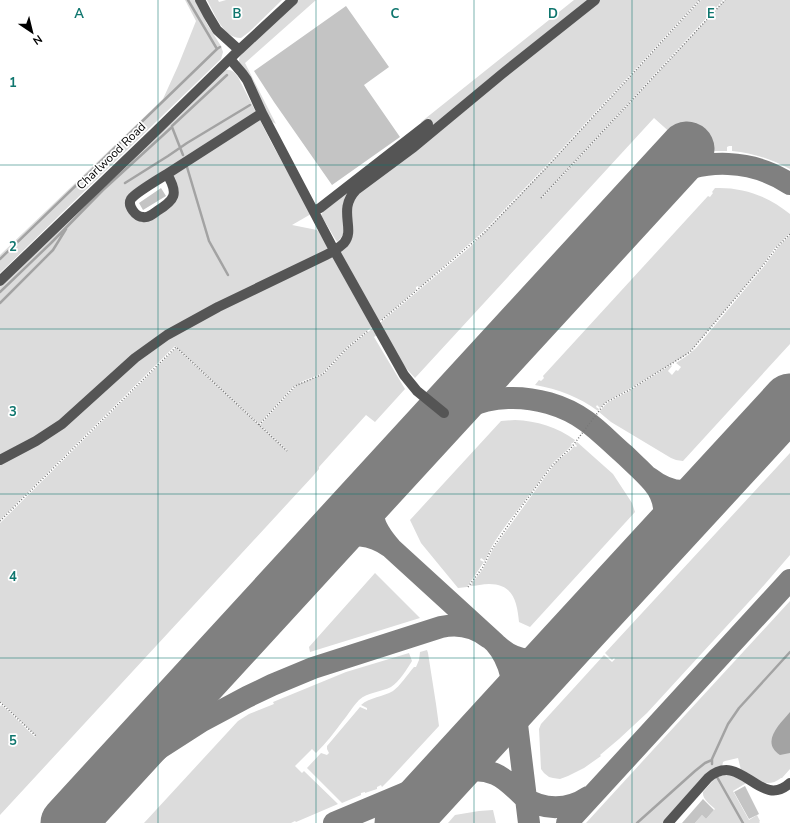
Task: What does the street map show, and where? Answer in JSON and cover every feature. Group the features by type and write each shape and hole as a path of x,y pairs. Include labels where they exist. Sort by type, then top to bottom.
{"street":[{"path":"200,0 217,30 239,50"},
{"name":"Charlwood Road","path":"0,281 239,50 293,0"},
{"path":"0,460 36,441 62,424 142,352 182,326 218,306 290,272 343,244 348,233 347,206 350,197 356,190 414,147 595,0"},
{"path":"230,59 242,73 334,250 398,364 411,384 444,413"},
{"path":"167,174 174,192 171,201 147,217 142,217 137,214 130,205 130,201 138,193 167,174 262,113"},
{"path":"314,211 320,208 428,124"},
{"path":"668,823 707,780 714,773 720,771 735,771 765,789 772,791 782,789 790,783"}],"path":[{"path":"259,425 295,386 324,374 347,348 484,233 546,168 700,0"},
{"path":"541,198 725,0"},
{"path":"468,587 483,567 490,552 516,514 551,467 571,448 605,403 631,389 690,352 765,264 777,247 790,234"},
{"path":"0,522 176,347 287,451"},
{"path":"0,704 36,736"}],"shaded area":[{"path":"185,0 195,0 207,24 221,46 223,52 221,59 0,273 0,255 163,99 196,21"},
{"path":"207,0 218,0 219,2 226,0 282,0 241,38 235,37 224,30"},
{"path":"297,0 316,0 245,63 276,124 271,121 239,63 239,59 241,54"},
{"path":"574,0 591,0 354,190 346,226 337,242 321,215 324,211 433,124 429,118 422,124 421,122"},
{"path":"598,0 699,0 484,231 419,288 418,286 416,287 416,290 379,322 339,251 351,227 353,197"},
{"path":"701,0 723,0 541,198 725,0 790,0 790,169 762,157 732,151 732,146 727,147 727,151 693,153 654,118 415,378 409,372 391,345 380,323 470,247 486,231"},
{"path":"231,70 238,77 271,142 311,214 292,225 317,230 329,249 190,319 70,415 0,458 0,285 220,72","holes":["169,169 171,204 134,216 127,206"]},
{"path":"715,188 745,191 773,202 790,214 790,233 774,249 762,266 694,347 686,355 606,402 600,408 597,405 596,407 599,409 598,411 568,394 535,385 539,380 541,381 544,378 543,376 708,196 710,197"},
{"path":"790,235 790,344 683,461 671,458 611,422 599,412 607,403 671,365 672,366 668,371 672,375 676,370 678,371 681,367 676,363 696,348 779,246"},
{"path":"332,255 372,327 348,346 323,373 293,387 259,424 175,346 0,520 0,464 119,376 170,336"},
{"path":"373,328 377,335 374,337 405,389 375,422 366,415 319,467 313,476 0,815 0,706 2,705 35,737 36,736 0,701 0,523 176,348 287,451 260,425 298,384 324,374 349,347"},
{"path":"515,420 531,422 554,428 575,440 571,444 572,445 554,462 509,521 493,544 485,561 481,558 480,560 484,562 467,587 458,588 421,543 410,520 501,421"},
{"path":"577,442 613,474 632,503 635,512 530,627 519,622 513,596 504,587 489,584 470,586 483,569 493,549 556,462 574,446 576,447 577,446 575,444"},
{"path":"790,453 790,555 647,713 600,755 601,756 584,768 568,776 560,779 549,777 541,769 539,729 541,724 604,655 612,662 615,659 614,658 612,660 605,653"},
{"path":"375,573 420,618 310,652 309,647"},
{"path":"790,601 790,769 782,778 770,783 760,782 741,770 738,758 723,762 722,767 707,775 663,823 586,823 663,739"},
{"path":"427,650 439,726 382,787 381,785 377,787 377,789 361,793 361,795 342,803 307,768 321,753 327,755 329,753 327,746 360,707 367,710 367,708 361,705 368,700 396,689 414,667 416,667 420,652"},
{"path":"409,653 412,661 397,682 387,689 366,695 359,700 320,749 316,753 312,749 295,766 302,773 304,771 338,804 291,823 144,823 238,721 249,714 274,704 273,702 346,672"},
{"path":"790,712 790,753 780,755 774,750 772,739 777,727"},
{"path":"729,774 748,782 733,791 749,820 757,815 760,823 695,823 702,815 706,819 715,809 705,799 703,792 716,777"},
{"path":"493,810 496,823 448,823 455,815"}],"building":[{"path":"346,6 389,67 364,85 400,137 332,185 254,71"},
{"path":"161,188 166,196 143,210 139,203"},
{"path":"745,786 759,814 749,819 734,792"},
{"path":"703,799 714,810 706,819 702,815 695,823 682,823"}],"waterway":[{"path":"188,0 217,49 220,47"},
{"path":"0,259 217,49"},
{"path":"172,126 227,75"},
{"path":"125,183 250,105"},
{"path":"0,292 103,190 172,127 183,155"},
{"path":"187,167 209,241 228,275"},
{"path":"0,303 53,250 66,229"},
{"path":"712,764 712,759 728,724 739,708 790,652"},
{"path":"637,823 695,771 705,763 712,760"},
{"path":"717,777 743,823"}],"taxiway":[{"path":"633,208 652,189 665,180 680,172 712,164 745,166 761,170 790,184"},
{"path":"428,431 465,408 496,399 518,398 539,401 559,406 577,415 601,433 625,455 643,472 658,491 662,499 664,516 661,534 652,550"},
{"path":"759,435 775,427 790,423"},
{"path":"650,478 668,488 686,491 703,487 721,476"},
{"path":"382,481 375,501 373,516 378,530 383,538 391,548 495,643 507,662 511,675 529,823"},
{"path":"318,552 330,542 345,536 353,535 376,539 390,547"},
{"path":"567,823 790,580"},
{"path":"70,823 111,786 160,748 202,721 272,685 313,668 441,627 454,625 466,627 478,631 489,638"},
{"path":"497,645 513,656 529,660 546,656 563,647"},
{"path":"334,823 444,777 476,770 489,772 499,776 507,781 524,797 539,805 548,807 564,806 573,804 588,797"}],"runway":[{"path":"68,823 687,149"},
{"path":"402,823 790,401"}]}
